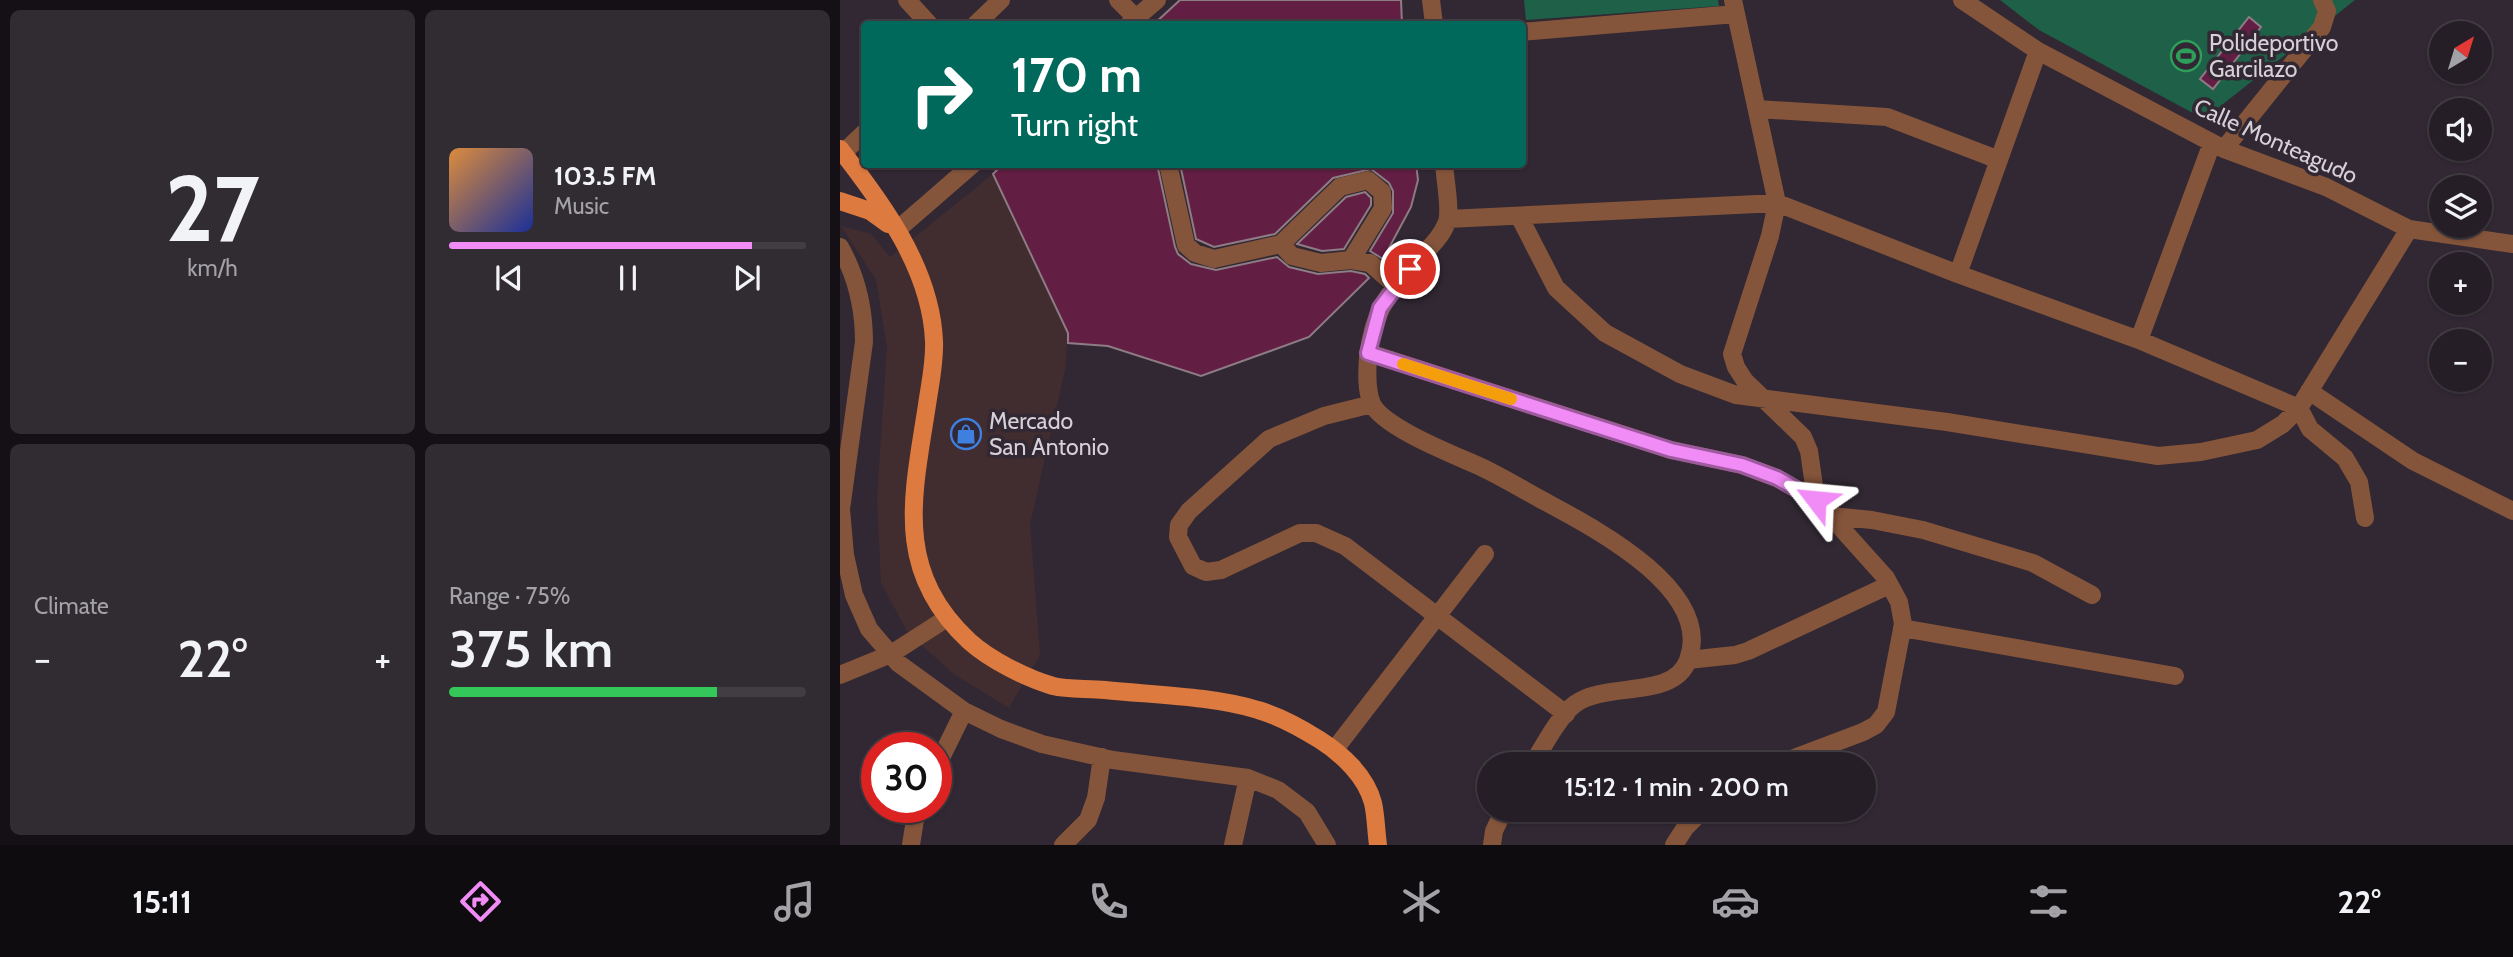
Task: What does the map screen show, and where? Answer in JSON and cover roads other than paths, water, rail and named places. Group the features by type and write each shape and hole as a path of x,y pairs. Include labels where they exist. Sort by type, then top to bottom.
{"main road":[{"path":"841,151 897,230 917,268 928,301 934,342 916,477 913,528 918,565 929,593 947,618 971,643 1019,673 1055,687 1215,702 1258,710 1305,731 1335,749 1365,783 1373,803 1378,845"},
{"path":"840,201 870,211 897,230"}],"street":[{"path":"907,0 926,21"},
{"path":"979,21 1001,0"},
{"path":"1118,0 1134,21"},
{"path":"1138,21 1157,0"},
{"path":"1431,0 1434,21"},
{"name":"Calle Monteagudo","path":"1962,0 2038,51 2218,146 2326,187 2409,229 2513,244"},
{"path":"2139,340 2218,146 2322,27 2327,11 2322,0"},
{"path":"1526,32 1735,7 1777,202 1770,236 1732,354 1745,381 1803,438 1809,451 1816,500"},
{"path":"1958,274 2038,51"},
{"path":"1757,109 1887,117 1999,160"},
{"path":"841,151 861,135"},
{"path":"897,230 968,168"},
{"path":"1169,168 1186,245 1195,253 1214,258 1281,244 1340,187 1368,180 1382,192 1383,208 1351,260"},
{"path":"1444,168 1448,219 1440,236 1380,308 1368,353 1367,375 1372,404 1385,419 1484,468 1605,534 1636,556 1670,589 1687,618 1692,642 1688,660 1679,675 1667,682 1596,694 1575,704 1541,752"},
{"path":"1448,219 1777,202 1958,274 2139,340 2299,408 2310,429 2345,458 2359,482 2365,518"},
{"path":"1519,216 1556,288 1605,333 1680,374 1736,395 1947,422 2158,456 2201,452 2257,440 2283,424 2299,408 2409,229"},
{"path":"1281,244 1293,257 1321,263 1351,260 1370,263 1396,286"},
{"path":"840,247 858,289 864,316 864,342 841,509 845,555 854,595 869,629 898,663 964,711 1001,729 1042,744 1113,761 1248,778 1278,790 1307,812 1327,845"},
{"path":"840,295 858,289"},
{"path":"1368,353 1660,447 1742,465 1777,478 1816,500 1889,585 1899,602 1902,628 1886,712 1876,725 1808,752"},
{"path":"2309,391 2413,461 2513,510"},
{"path":"1372,404 1324,416 1269,439 1189,511 1179,524 1178,537 1193,566 1206,572 1221,570 1300,533 1316,533 1345,546 1566,715"},
{"path":"1832,516 1872,520 1923,530 2033,564 2092,595"},
{"path":"1335,749 1485,554"},
{"path":"1688,660 1748,651 1889,585"},
{"path":"840,675 891,654 947,618"},
{"path":"1902,628 2175,676"},
{"path":"952,735 964,711"},
{"path":"1063,845 1088,820 1096,798 1102,757"},
{"path":"1233,845 1248,778"},
{"path":"1492,845 1498,822"},
{"path":"1674,845 1691,822"},
{"path":"911,845 914,823"}],"place":[{"name":"Polideportivo Garcilazo","path":"2186,56"},
{"name":"Mercado San Antonio","path":"966,434"}]}
